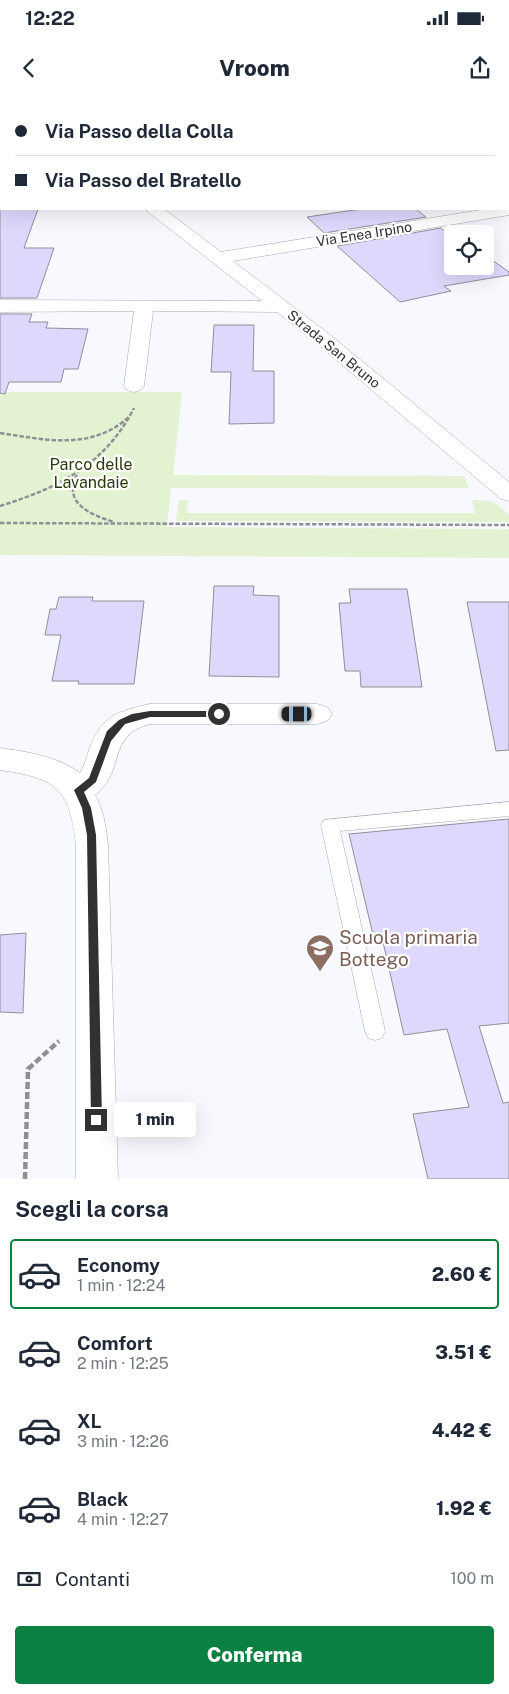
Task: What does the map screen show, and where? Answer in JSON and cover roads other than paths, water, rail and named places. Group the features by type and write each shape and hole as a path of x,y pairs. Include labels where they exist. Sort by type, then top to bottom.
{"street":[{"name":"Strada San Bruno","path":"155,210 283,307 509,494"},
{"name":"Via Enea Irpino","path":"219,258 509,210"},
{"path":"0,306 232,305 283,307"},
{"path":"134,386 144,306"},
{"path":"78,790 89,784 96,775 110,733 122,722 132,717 150,714 317,714"},
{"path":"0,759 44,768 63,777 78,790 87,808 92,845 98,1179"}],"lane":[{"path":"375,1032 330,825 509,809"}],"place":[{"name":"Scuola primaria Bottego","path":"320,972"}],"park label":[{"name":"Parco delle Lavandaie","path":"91,473"}]}
